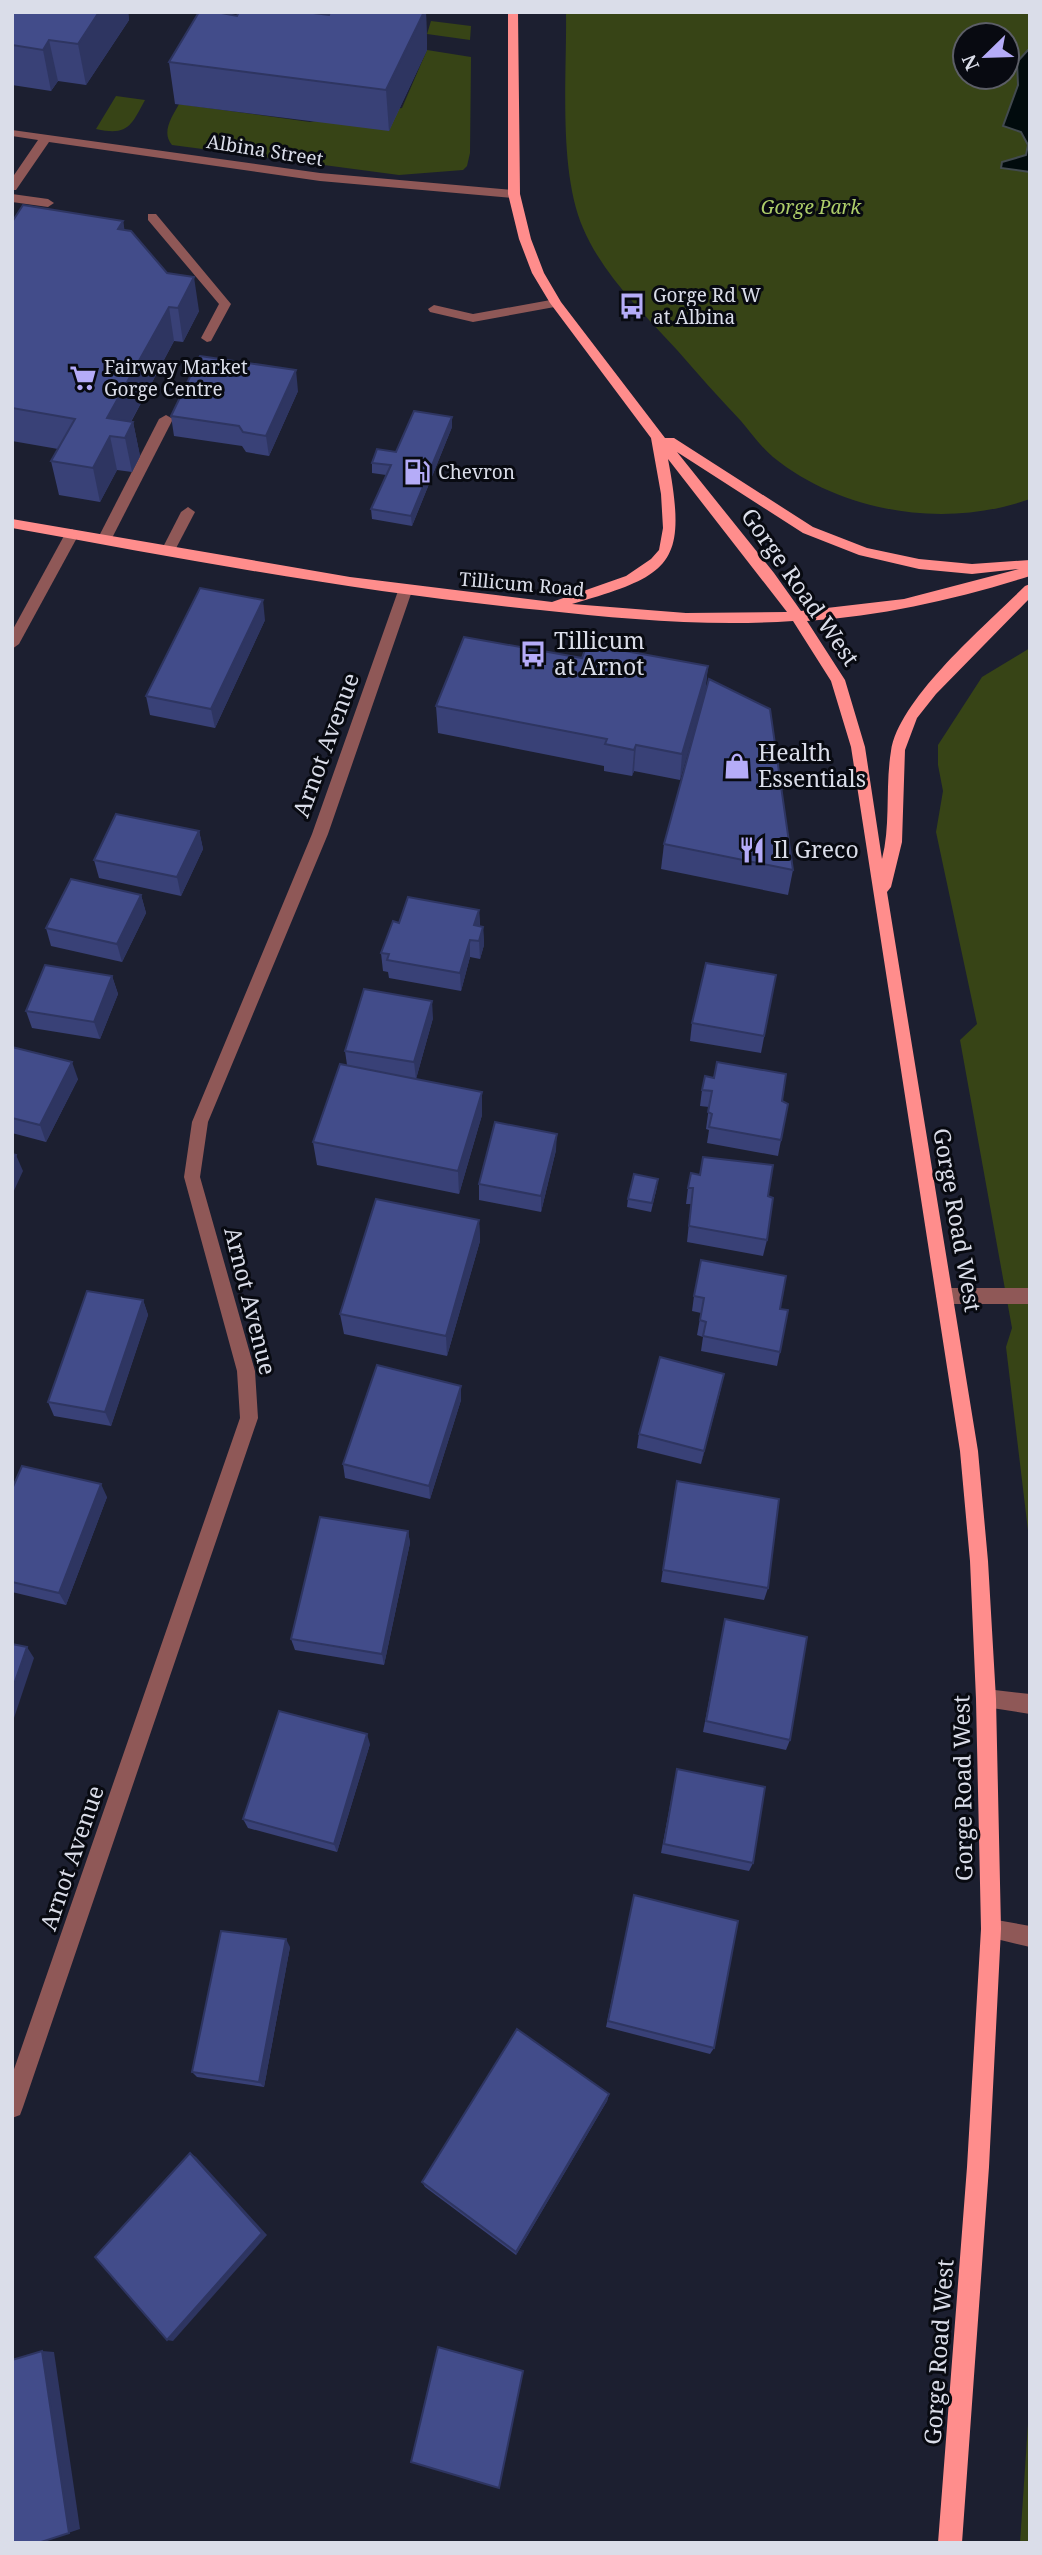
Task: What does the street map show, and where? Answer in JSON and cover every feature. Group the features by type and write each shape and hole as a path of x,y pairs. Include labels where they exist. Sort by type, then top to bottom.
{"main road":[{"name":"Gorge Road West","path":"513,12 514,194 525,239 538,273 556,303 769,576 797,616 838,681 858,747 969,1451 979,1561 986,1699 990,1929 978,2167 950,2543"},
{"path":"657,433 808,530 864,552 919,564 972,569 1030,564"},
{"path":"546,606 617,586 651,566 666,551 670,527 657,433"},
{"name":"Tillicum Road","path":"12,523 405,592 502,604 685,618 797,616 925,601 1030,571"},
{"path":"881,897 894,842 898,750 911,716 931,690 1030,589"}],"street":[{"name":"Albina Street","path":"12,132 320,177 514,194"},
{"path":"12,187 46,137"},
{"path":"12,198 48,203"},
{"path":"152,217 225,303 207,338"},
{"path":"434,309 473,318 556,303"},
{"path":"104,540 166,419"},
{"path":"168,551 188,512"},
{"path":"12,644 72,534"},
{"name":"Arnot Avenue","path":"12,2107 249,1418 246,1371 192,1177 200,1122 320,834 405,592"},
{"path":"945,1296 1030,1296"},
{"path":"986,1699 1030,1704"},
{"path":"990,1929 1030,1937"}],"green space":[{"name":"Gorge Park","path":"566,12 1030,12 1030,50 1021,58 1021,21 951,21 951,91 1016,91 1003,126 1021,132 1028,145 1026,155 1002,162 1001,168 1030,172 1030,499 998,508 964,513 930,514 896,510 862,503 830,491 800,476 773,457 625,293 601,262 583,228 575,205 570,179 566,122"},
{"path":"431,21 471,26 470,40 427,34"},
{"path":"427,50 471,57 470,153 467,166 463,170 399,175 172,145 167,135 169,124 179,104 310,122 402,108"},
{"path":"116,96 145,100 132,122 122,130 96,129"},
{"path":"1030,648 1030,1547 1006,1347 1012,1328 960,1040 977,1024 936,832 943,791 938,765 938,745 982,677"},
{"path":"1030,2394 1030,2543 1020,2543"}],"shaded area":[{"path":"1030,50 1030,172 1001,168 1002,162 1026,155 1028,145 1021,132 1003,126 1016,91 1021,91 1021,58"}],"building":[{"path":"12,12 99,12 78,44 49,40 43,50 12,45"},
{"path":"199,12 237,16 239,12 305,12 329,15 330,12 424,12 386,90 169,62"},
{"name":"Fairway Market Gorge Centre","path":"23,205 123,221 118,229 131,231 167,273 194,277 178,308 169,307 107,418 133,422 125,438 110,436 93,468 51,461 75,419 12,408 12,222"},
{"path":"200,356 296,370 266,436 243,432 239,426 171,416"},
{"path":"414,411 452,417 411,516 371,509 391,465 372,463 377,449 396,452"},
{"path":"200,588 263,600 211,709 146,696"},
{"path":"464,637 582,658 587,644 708,666 682,754 636,745 634,750 605,744 607,739 436,706"},
{"path":"709,679 770,709 793,870 664,844"},
{"path":"116,814 199,831 177,877 94,860"},
{"path":"71,879 141,895 117,944 46,928"},
{"path":"408,897 479,910 474,925 483,927 479,941 470,940 460,973 387,960 389,954 381,953 393,921 399,923"},
{"path":"706,963 776,975 764,1036 692,1023"},
{"path":"45,965 112,976 94,1022 26,1011"},
{"path":"364,989 432,1001 414,1062 345,1051"},
{"path":"12,1047 72,1062 40,1125 12,1118"},
{"path":"717,1062 786,1074 782,1101 788,1104 781,1140 709,1127 712,1114 708,1112 712,1091 702,1090 705,1076 714,1078"},
{"path":"340,1064 482,1092 458,1171 313,1142"},
{"path":"495,1122 557,1134 541,1196 479,1184"},
{"path":"703,1157 773,1165 768,1196 773,1198 767,1240 689,1226 693,1188 688,1188 691,1173 700,1175"},
{"path":"634,1174 658,1179 652,1203 628,1199"},
{"path":"376,1199 479,1220 446,1336 340,1314"},
{"path":"701,1260 786,1276 780,1309 788,1310 780,1352 703,1336 706,1322 700,1320 704,1298 694,1296"},
{"path":"87,1291 143,1300 105,1412 48,1402"},
{"path":"660,1357 724,1374 704,1451 639,1434"},
{"path":"377,1365 461,1386 429,1486 343,1464"},
{"path":"22,1466 101,1484 59,1593 12,1582 12,1489"},
{"path":"677,1481 779,1499 768,1588 663,1570"},
{"path":"320,1517 408,1531 382,1654 291,1639"},
{"path":"725,1619 807,1637 790,1740 706,1721"},
{"path":"12,1644 27,1647 12,1690"},
{"path":"279,1711 367,1734 334,1844 243,1819"},
{"path":"677,1769 765,1787 753,1863 664,1844"},
{"path":"634,1895 738,1921 714,2048 608,2021"},
{"path":"221,1931 286,1939 259,2082 192,2072"},
{"path":"517,2029 609,2094 516,2252 422,2182"},
{"path":"190,2153 262,2233 167,2340 95,2257"},
{"path":"438,2347 523,2371 499,2488 411,2462"},
{"path":"42,2351 69,2533 38,2543 12,2543 12,2360"}],"place":[{"name":"Gorge Rd W at Albina","path":"632,306"},
{"name":"Fairway Market Gorge Centre","path":"83,378"},
{"name":"Chevron","path":"417,472"},
{"name":"Tillicum at Arnot","path":"533,654"},
{"name":"Health Essentials","path":"737,766"},
{"name":"Il Greco","path":"752,850"}]}
